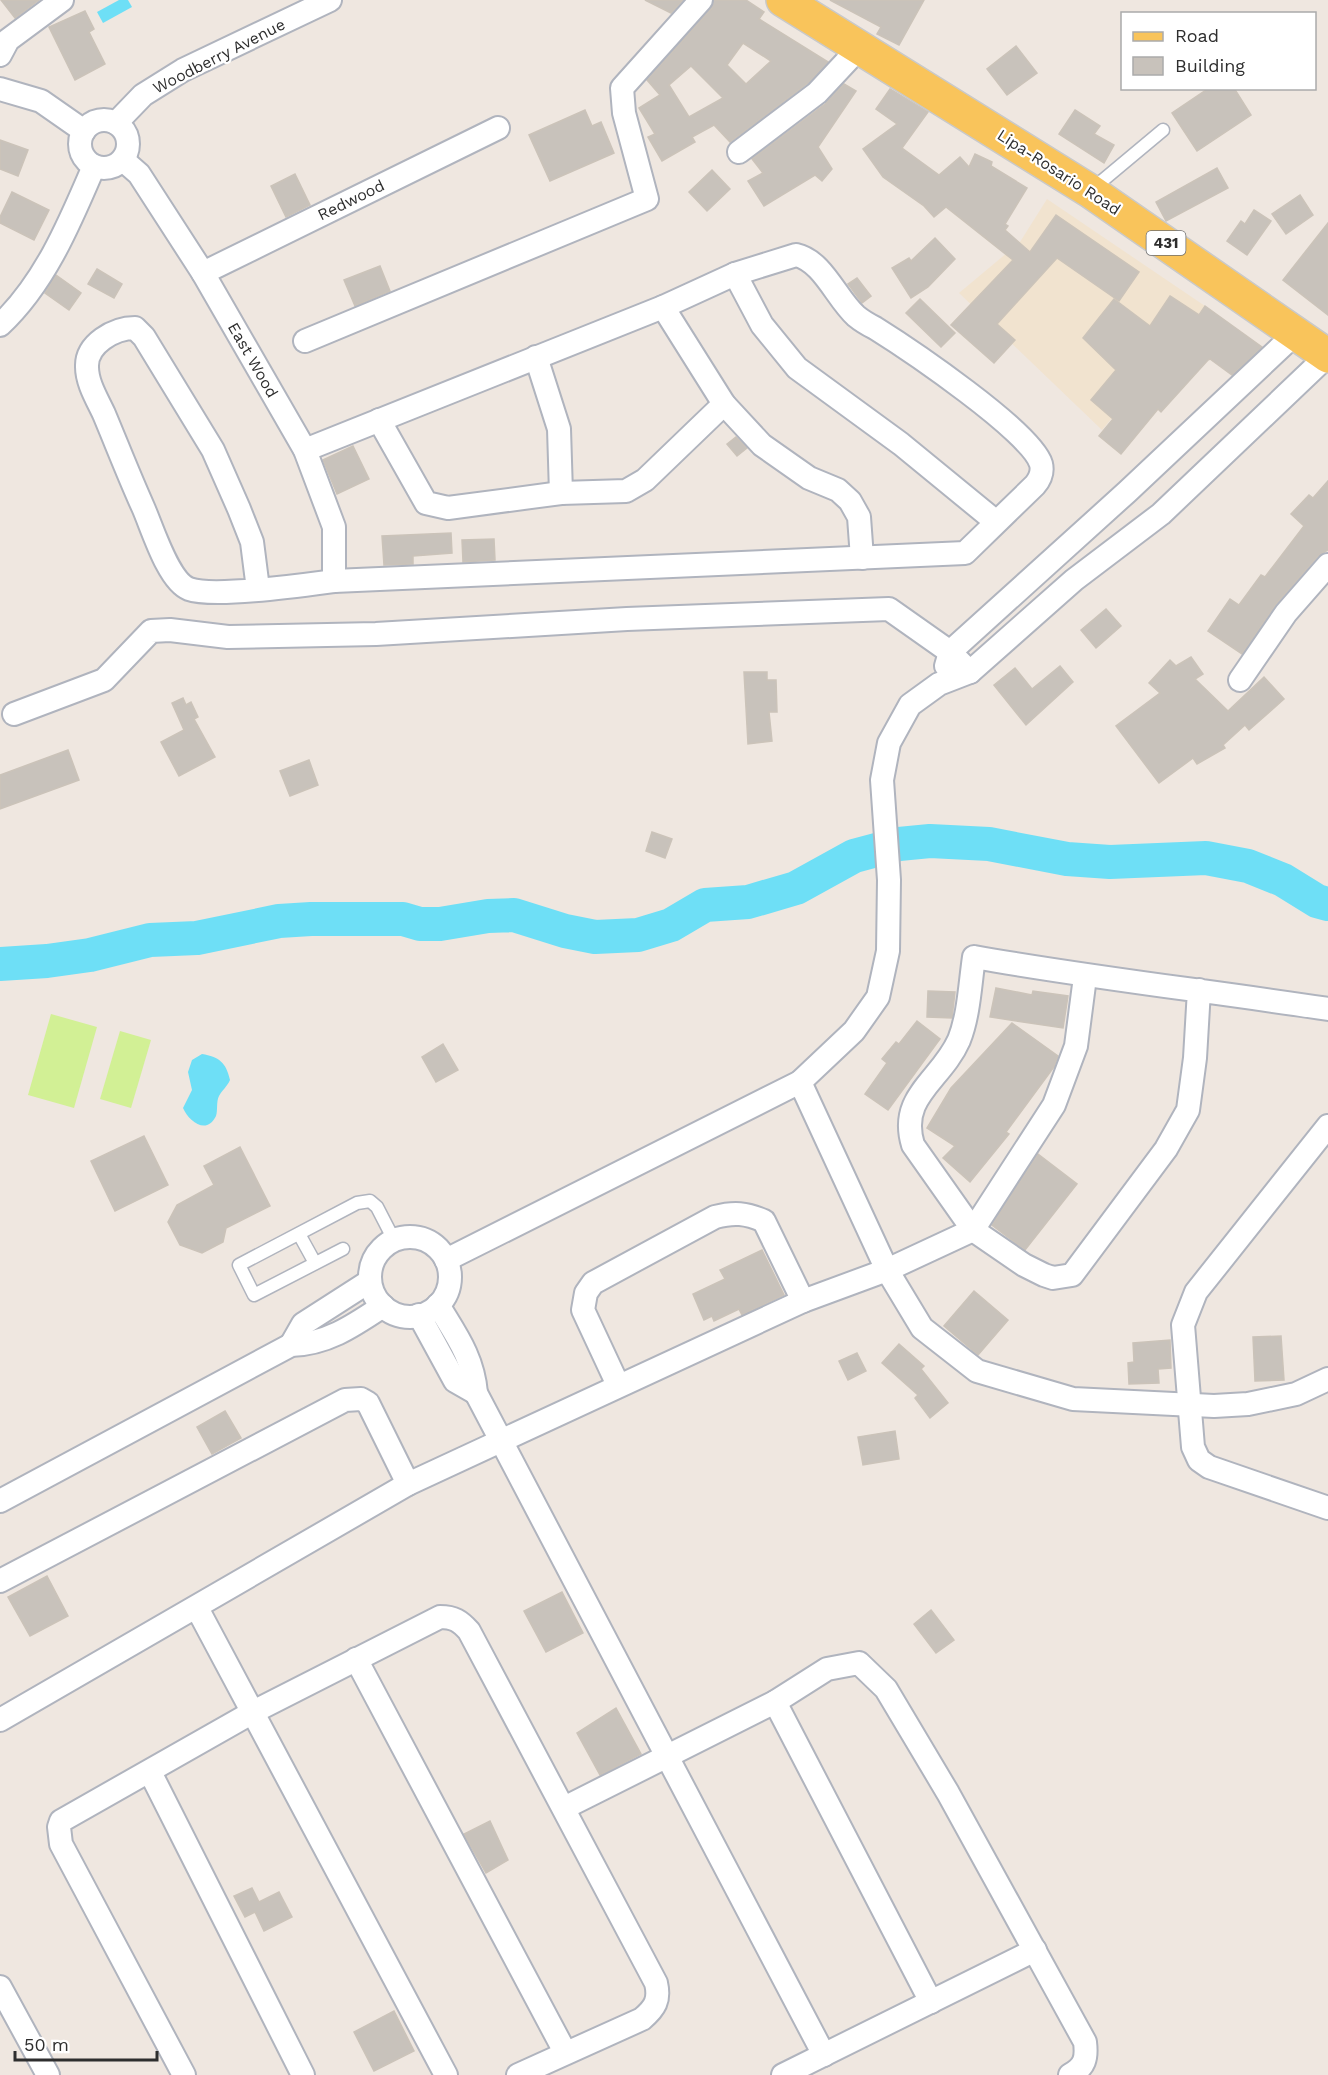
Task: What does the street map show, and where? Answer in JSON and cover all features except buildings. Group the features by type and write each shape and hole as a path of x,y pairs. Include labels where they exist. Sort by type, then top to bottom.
{"main road":[{"name":"Lipa-Rosario Road","path":"783,0 1090,191 1328,356"}],"street":[{"path":"0,56 8,40 62,0"},
{"name":"Woodberry Avenue","path":"116,123 143,95 183,70 330,0"},
{"path":"305,341 647,199 624,113 622,88 700,0"},
{"path":"739,152 817,93 860,47"},
{"path":"0,89 41,101 84,130"},
{"path":"105,120 116,123 124,130 128,140 128,151 123,160 105,169 94,166 86,160 81,151 80,141 84,130 93,123 105,120"},
{"name":"Redwood","path":"203,273 498,128"},
{"name":"East Wood","path":"123,160 139,174 203,273 305,450 334,527 334,582"},
{"path":"0,326 19,308 49,261 94,166"},
{"path":"258,589 252,542 213,450 144,337 135,328 129,328 118,331 94,345 88,357 88,377 178,582 199,591 258,589 334,582 965,553 1039,480 1040,462 1033,450 934,366 855,315 803,256 788,256 735,274 663,307 305,450"},
{"path":"735,274 762,325 797,368 901,444 995,521"},
{"path":"663,307 724,404 762,446 809,478 838,490 850,501 859,517 862,558"},
{"path":"939,684 950,652 1296,333"},
{"path":"446,1260 800,1082 854,1032 878,997 888,951 889,880 882,780 889,743 910,705 939,684 970,672 1074,580 1161,514 1328,356"},
{"path":"536,357 558,429 561,493"},
{"path":"379,420 421,497 433,506 448,508 561,493 626,491 645,480 724,404"},
{"path":"1090,525 1113,550"},
{"path":"1240,680 1286,613 1328,565"},
{"path":"14,714 104,680 151,632 170,630 228,637 376,634 638,619 889,609 950,652 970,672"},
{"path":"1198,990 1195,1058 1188,1110 1166,1149 1072,1275 1053,1278 1044,1275 1024,1265 973,1230 913,1145 908,1129 908,1114 913,1104 946,1062 959,1039 974,957 1085,976 1198,990 1328,1009"},
{"path":"0,1720 408,1484 803,1301 887,1270 973,1230 1054,1105 1076,1046 1085,976"},
{"path":"800,1082 887,1270 922,1328 977,1371 1073,1400 1189,1405 1248,1404 1296,1394 1328,1379"},
{"path":"1328,1126 1196,1292 1184,1325 1193,1447 1199,1460 1209,1467 1328,1508"},
{"path":"618,1385 583,1310 586,1293 593,1283 715,1217 733,1212 749,1214 764,1221 803,1301"},
{"path":"418,1238 429,1242 446,1260 449,1284 428,1310 394,1313 383,1306 372,1290 370,1281 375,1257 394,1240 418,1238"},
{"path":"291,1345 303,1324 370,1281"},
{"path":"0,1501 291,1345 311,1344 334,1336 383,1306"},
{"path":"428,1310 444,1366 455,1381 476,1393 824,2055"},
{"path":"0,1581 345,1400 361,1400 368,1403 408,1484"},
{"path":"197,1608 446,2075"},
{"path":"184,2075 61,1844 59,1835 61,1821 69,1814 150,1773 253,1712 428,1621 451,1617 461,1622 469,1631 656,1983 658,1992 658,1999 652,2011 642,2019 518,2075"},
{"path":"356,1659 565,2052"},
{"path":"564,1808 775,1702 827,1669 859,1664 875,1675 886,1689 948,1793 1085,2042 1087,2056 1083,2065 1070,2075"},
{"path":"775,1702 931,2002"},
{"path":"150,1773 303,2075"},
{"path":"783,2075 1035,1950"},
{"path":"0,1987 48,2075"}],"lane":[{"path":"1090,191 1163,130"},
{"path":"343,1249 254,1295 239,1265 357,1203 370,1201 377,1207 394,1240"},
{"path":"299,1234 315,1263"}],"shaded area":[{"path":"1047,199 1205,306 1102,430 959,293 1020,242"}],"green space":[{"path":"51,1014 97,1027 74,1108 28,1095"},
{"path":"120,1031 151,1040 131,1108 100,1099"}],"water":[{"path":"119,0 128,0 132,7 103,23 97,12"},
{"path":"202,1054 221,1061 230,1080 219,1096 216,1116 212,1122 203,1126 189,1118 183,1108 192,1090 188,1072 192,1060"}],"waterway":[{"path":"0,964 90,955 150,940 197,938 279,921 311,919 403,919 420,924 440,924 488,916 514,915 565,931 595,937 638,935 671,925 705,905 748,902 796,888 854,856 899,844 930,841 989,844 1067,859 1110,862 1206,858 1248,866 1283,880 1317,901 1328,904"}]}
